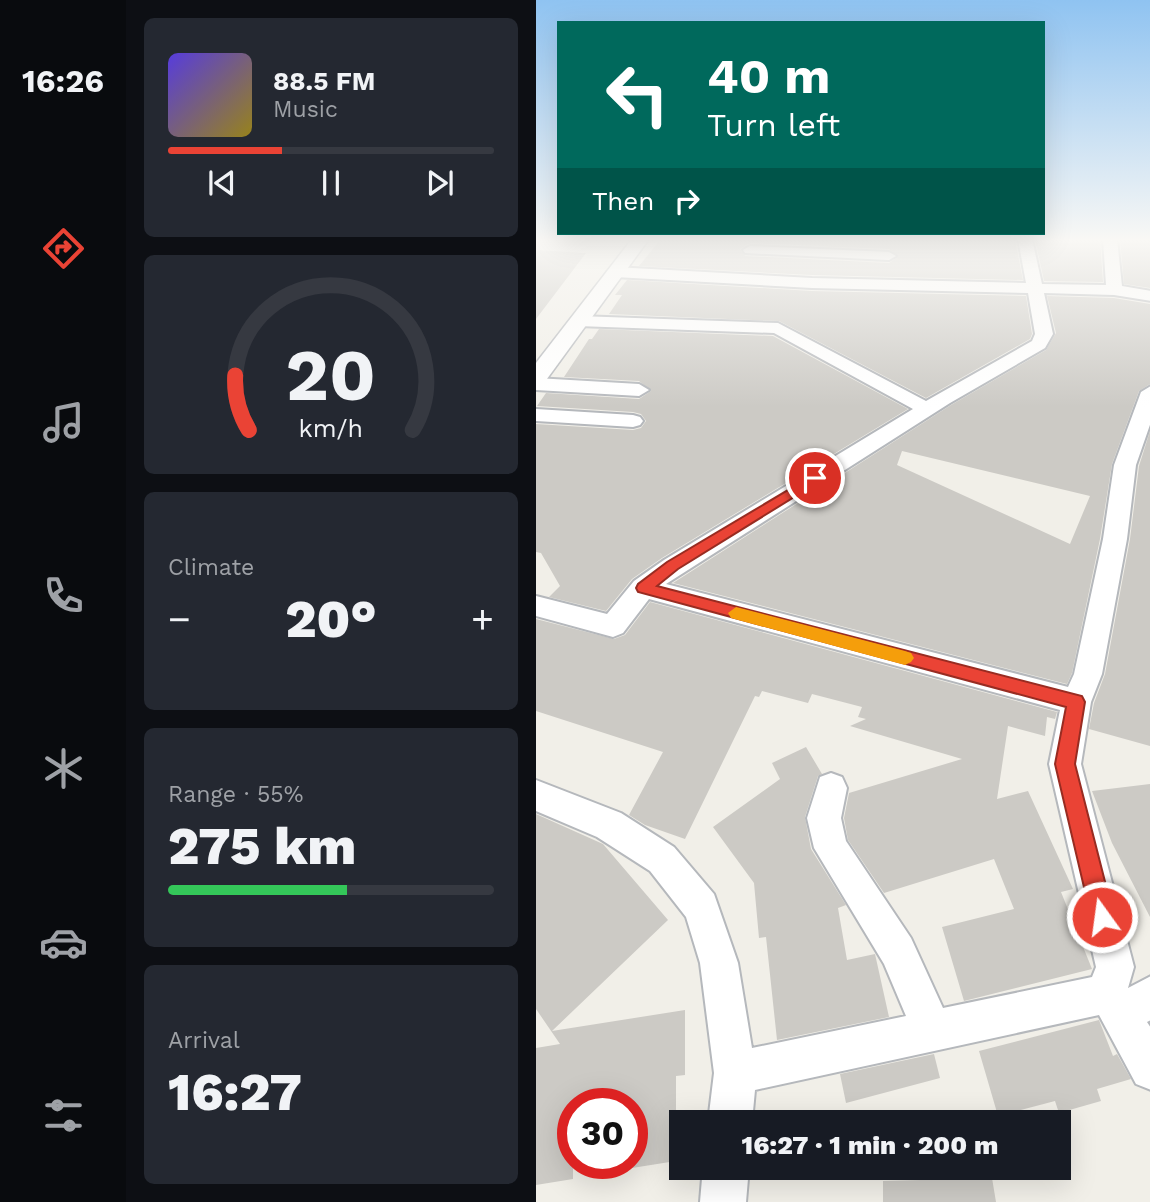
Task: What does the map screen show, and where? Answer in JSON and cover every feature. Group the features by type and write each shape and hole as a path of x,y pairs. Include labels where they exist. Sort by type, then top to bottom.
{"street":[{"path":"536,378 598,295"},
{"path":"536,606 613,626 643,588 673,566 927,409 1039,344 1044,334 1036,295"},
{"path":"578,321 778,328 927,409"},
{"path":"536,384 639,390"},
{"path":"1150,392 1125,464 1115,539 1088,674 1076,702 1065,764 1115,967 1150,1069"},
{"path":"536,415 633,421"},
{"path":"643,588 1076,702"},
{"path":"831,788 824,818 831,848 898,951 932,1031"},
{"path":"536,795 609,825 662,859 701,907 719,963 735,1073 731,1110"},
{"path":"735,1073 1100,995 1126,1001"},
{"path":"723,1202 725,1180"}],"building":[{"path":"536,295 554,295 536,319"},
{"path":"622,295 1026,296 1032,334 1030,339 926,398 779,321 609,314"},
{"path":"1047,296 1114,298 1150,304 1150,384 1139,391 1112,464 1100,539 1072,673 1067,684 673,583 951,405 1046,350 1056,333","holes":["902,451 1090,496 1070,544 897,465"]},
{"path":"599,329 773,336 908,409 662,558 632,579 606,611 549,597 560,586 541,553 536,552 536,424 633,430 641,428 646,421 641,414 633,412 537,406 546,393 639,399 651,391 639,381 564,377 589,339 592,339"},
{"path":"1150,431 1150,746 1089,729 1094,703 1105,674 1130,539 1139,466"},
{"path":"650,602 1057,712 1055,719 1047,717 1045,736 1008,726 997,799 1028,791 1073,889 1061,892 1092,969 964,1001 942,927 1014,909 994,859 884,893 848,840 844,818 849,793 962,759 850,726 866,719 858,717 862,707 812,694 808,703 762,691 759,697 755,696 685,839 645,825 629,815 663,752 536,711 536,619 614,639 625,635"},
{"path":"806,747 822,774 818,776 805,817 811,849 846,905 838,908 847,960 875,954 889,1017 777,1040 766,937 759,938 754,883 713,827 780,779 772,763"},
{"path":"1150,784 1150,917 1112,843 1092,791"},
{"path":"536,814 603,844 668,920 552,1031 685,1010 685,1075 676,1076 676,1110 669,1110 669,1162 648,1165 648,1088 557,1088 557,1179 573,1179 536,1185 536,1048 560,1044 536,1009"},
{"path":"1099,1020 1113,1056 1117,1054 1131,1079 1097,1089 1101,1101 1070,1110 1058,1110 1055,1101 1021,1110 996,1110 979,1051"},
{"path":"934,1054 940,1078 846,1103 840,1074"},
{"path":"992,1180 996,1202 883,1202 883,1181"}],"slow traffic":[{"path":"736,613 905,658"}],"route":[{"path":"815,478 673,566 643,588 1076,702 1065,764 1102,917"}]}
